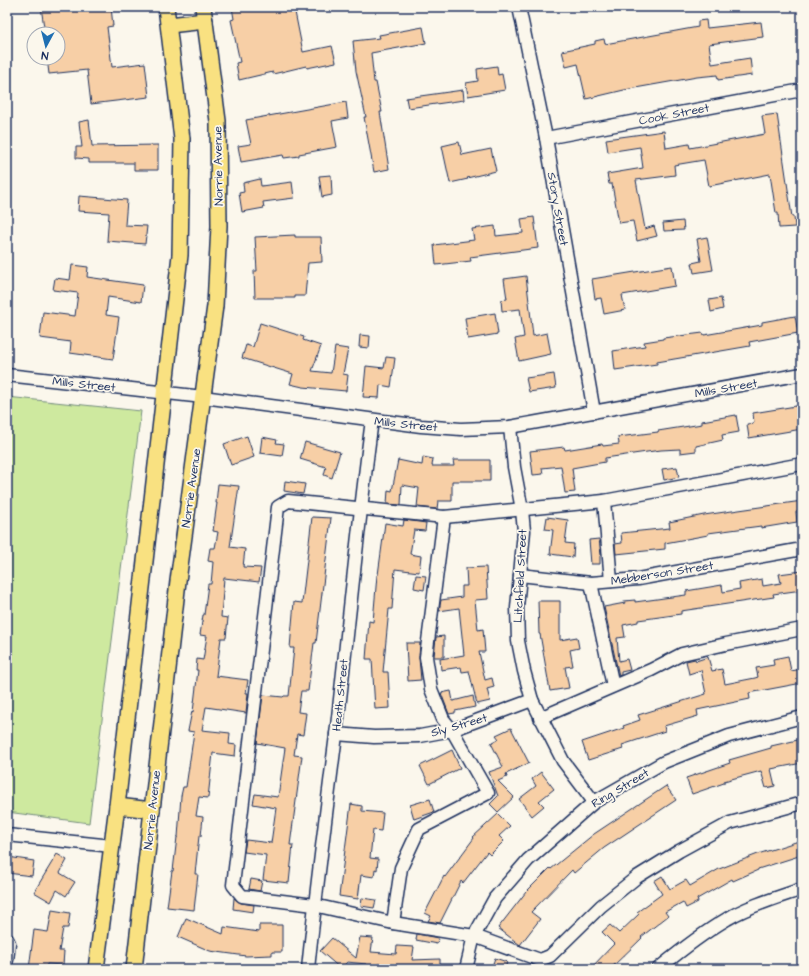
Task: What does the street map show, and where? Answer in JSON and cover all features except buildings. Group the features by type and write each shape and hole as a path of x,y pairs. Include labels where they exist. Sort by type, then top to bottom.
{"main road":[{"path":"96,969 117,806 180,255 182,139 166,7"},
{"path":"169,25 204,14"},
{"name":"Norrie Avenue","path":"134,969 178,581 215,306 219,226 218,121 204,14"},
{"path":"117,806 152,810"}],"street":[{"name":"Story Street","path":"520,7 546,138 594,412"},
{"name":"Cook Street","path":"546,138 802,90"},
{"name":"Mills Street","path":"7,375 203,397 372,420 461,429 510,427 802,374"},
{"name":"Heath Street","path":"308,969 314,905 336,734 360,508 372,420"},
{"name":"Litchfield Street","path":"510,427 514,467 522,510 524,531 517,608 518,642 532,700 540,718 563,761 594,802"},
{"path":"802,464 604,501 444,517 288,501 278,507 233,885 242,896 314,905 394,923 474,936 540,960 550,956 601,906 631,882 679,851 730,823 802,803"},
{"path":"604,501 611,581"},
{"path":"394,923 401,868 419,830 488,793 452,730 443,719 431,689 426,657 444,517"},
{"name":"Mebberson Street","path":"520,575 591,583 638,579 802,549"},
{"path":"591,583 614,686"},
{"path":"540,718 651,670 682,654 802,629"},
{"name":"Sly Street","path":"336,734 374,737 420,736 452,730 532,700"},
{"name":"Ring Street","path":"466,969 474,936 495,898 528,860 594,802 664,762 729,736 802,717"},
{"path":"7,835 112,846"},
{"path":"658,969 683,948 729,918 772,899 802,890"},
{"path":"7,939 9,943 7,960"}],"green space":[{"path":"7,397 141,411 89,823 7,812"}]}
